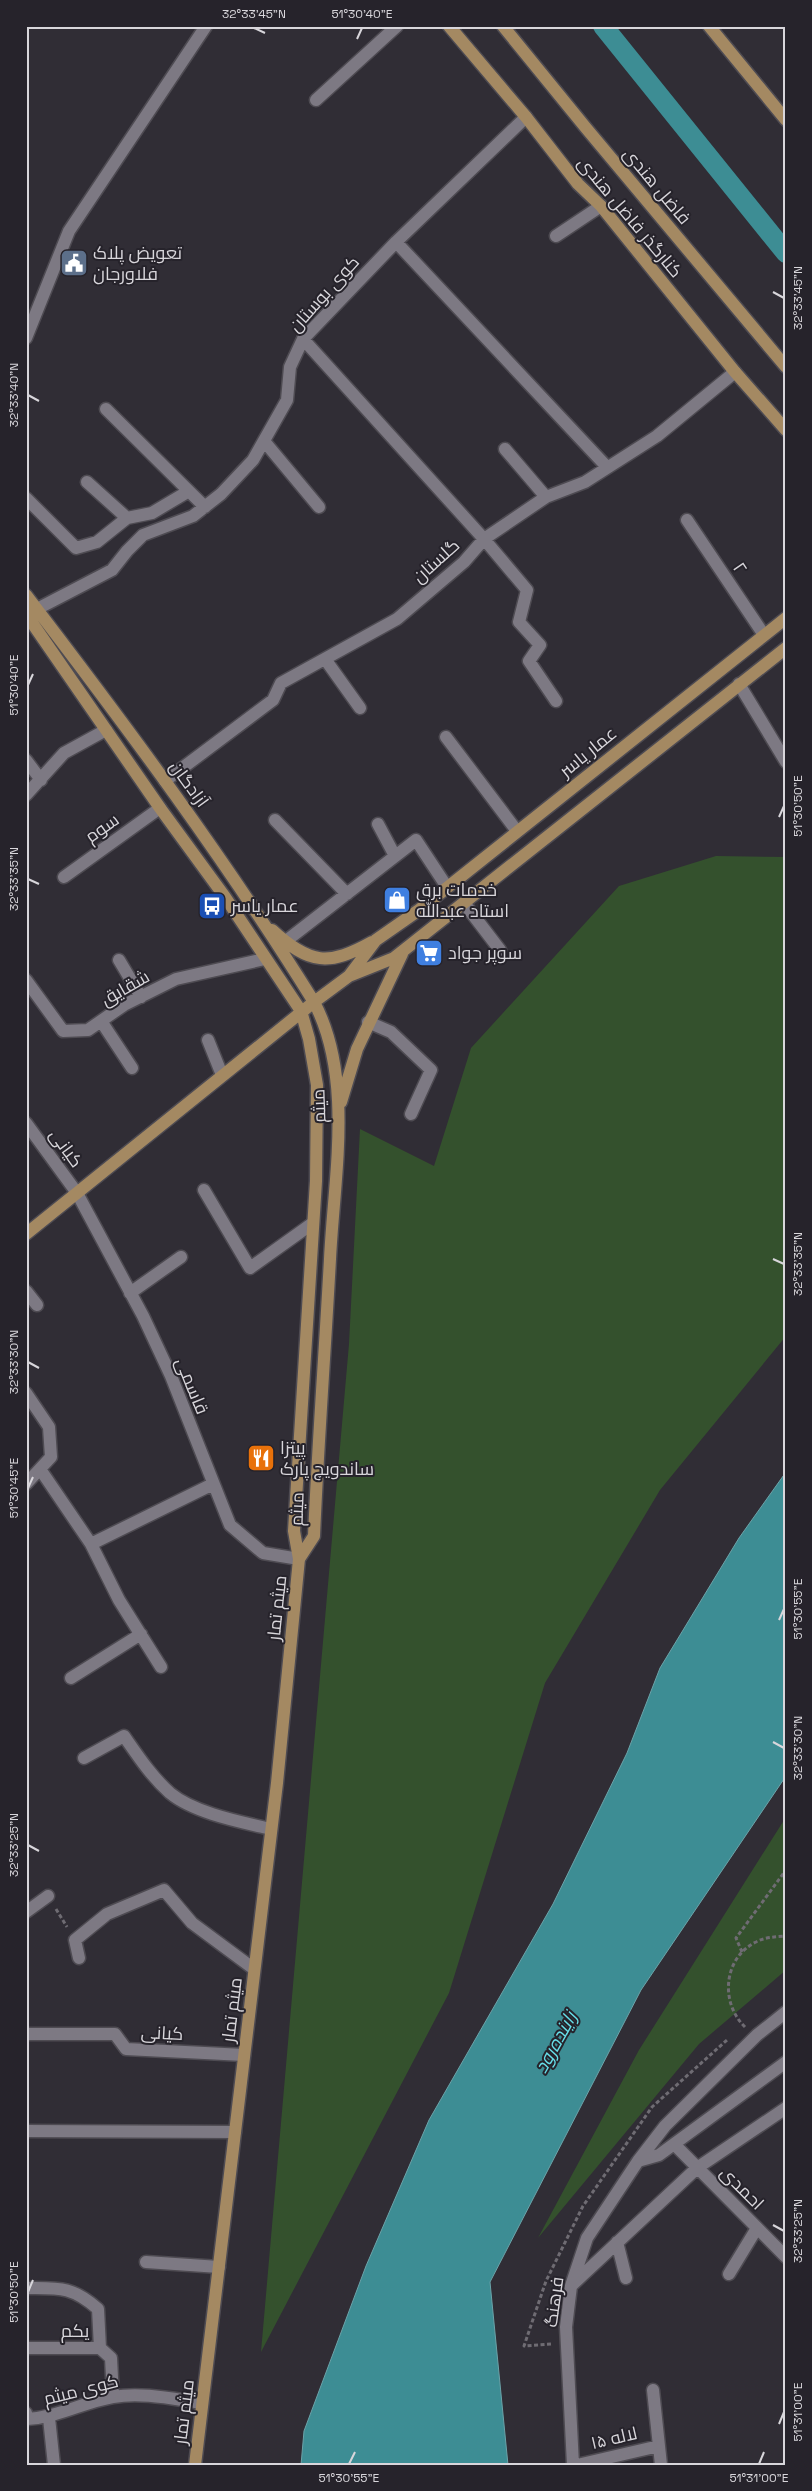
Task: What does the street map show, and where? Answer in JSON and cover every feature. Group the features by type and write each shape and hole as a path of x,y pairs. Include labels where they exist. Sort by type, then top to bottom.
{"main road":[{"name":"کنارگذر فاضل هندی","path":"449,26 526,117 578,184 601,206 735,372 786,430"},
{"name":"فاضل هندی","path":"503,26 786,367"},
{"path":"709,26 786,120"},
{"name":"آزادگان","path":"26,594 32,611 106,730 225,897 301,1011"},
{"name":"آزادگان","path":"32,611 165,781 230,871 314,1002"},
{"name":"عمار یاسر","path":"349,976 376,940 447,888 786,618"},
{"name":"عمار یاسر","path":"301,1011 349,976 394,958 403,952 786,648"},
{"path":"262,920 300,952 318,959 337,959 376,940"},
{"path":"339,1109 357,1049 368,1022 403,952"},
{"name":"میثم","path":"299,1559 314,1536 339,1109 328,1036 314,1002"},
{"path":"26,1234 301,1011"},
{"name":"میثم","path":"299,1559 294,1531 313,1223 317,1085 309,1039 301,1011"},
{"name":"میثم تمار","path":"195,2465 271,1829 299,1559"}],"street":[{"path":"26,338 69,231 206,26"},
{"path":"316,100 397,26"},
{"name":"کوی بوستان","path":"32,611 112,570 127,551 144,535 192,516 221,494 253,460 288,400 290,367 304,339 396,242 526,117"},
{"path":"556,236 601,206"},
{"path":"396,242 607,467"},
{"path":"304,339 484,539 526,590 519,622 540,645 529,661 556,701"},
{"name":"گلستان","path":"165,781 273,700 281,683 397,619 464,562 484,539 546,497 585,482 657,436 735,372"},
{"path":"106,409 205,507"},
{"path":"264,441 319,507"},
{"path":"505,449 546,497"},
{"path":"87,482 127,518"},
{"path":"26,498 76,548 97,542 127,518 152,513 189,491"},
{"name":"۲","path":"687,520 764,635"},
{"path":"326,659 360,708"},
{"path":"740,684 782,747 786,762"},
{"path":"26,795 64,753 106,730"},
{"path":"446,737 518,832"},
{"path":"26,760 41,780"},
{"name":"سوم","path":"64,877 160,808"},
{"path":"275,820 347,894"},
{"path":"378,824 395,856"},
{"path":"286,941 416,840 447,888"},
{"path":"464,903 500,950"},
{"name":"شقایق","path":"26,980 63,1031 88,1030 141,997 176,979 265,959"},
{"path":"119,960 141,997"},
{"path":"101,1021 132,1068"},
{"path":"368,1022 391,1032 431,1070 410,1114"},
{"path":"208,1040 222,1075"},
{"name":"کیانی","path":"26,1123 77,1193"},
{"path":"204,1190 250,1268 313,1223"},
{"name":"قاسمی","path":"77,1193 130,1293 170,1376 230,1525 263,1553 299,1559"},
{"path":"130,1293 181,1257"},
{"path":"26,1291 37,1305"},
{"path":"26,1393 49,1426 51,1457 26,1484"},
{"path":"40,1468 91,1544 119,1600 162,1667"},
{"path":"91,1544 213,1484"},
{"path":"71,1678 140,1634"},
{"path":"84,1758 124,1736 147,1769 172,1794 210,1814 271,1829"},
{"path":"79,1958 75,1940 107,1914 164,1890 192,1923 254,1969"},
{"path":"26,1912 48,1896"},
{"name":"فرهنگ","path":"575,2465 566,2327 571,2286 587,2238 638,2161 665,2126 757,2035 786,2012"},
{"name":"کیانی","path":"26,2034 115,2034 126,2049 244,2054"},
{"path":"638,2161 659,2155 786,2062"},
{"path":"571,2286 697,2168 786,2108"},
{"path":"26,2131 235,2132"},
{"name":"احمدی","path":"674,2144 786,2257"},
{"path":"729,2274 757,2228"},
{"path":"617,2242 626,2278"},
{"path":"146,2262 218,2267"},
{"path":"26,2288 59,2287 84,2297 98,2309 100,2348"},
{"name":"یکم","path":"26,2348 100,2348 111,2358 112,2397"},
{"path":"652,2390 661,2465"},
{"name":"کوی میثم","path":"27,2416 49,2418 112,2397 139,2395 202,2403"},
{"path":"49,2418 54,2465"},
{"name":"لاله ۱۵","path":"575,2465 659,2446"}],"path":[{"path":"742,1952 736,1938 786,1870"},
{"path":"48,1896 75,1940"},
{"path":"757,2035 743,2026 734,2013 728,1997 728,1981 733,1966 742,1952 755,1942 770,1937 786,1936"}],"green space":[{"path":"716,856 786,857 786,1336 660,1490 545,1683 449,1993 261,2352 349,1344 360,1129 434,1166 471,1048 619,886"},
{"path":"786,1817 786,1970 699,2044 538,2238 639,2050"}],"water":[{"name":"زاینده‌رود","path":"786,1472 786,1776 641,1990 490,2282 508,2465 301,2465 304,2431 366,2266 429,2120 553,1904 627,1753 660,1668 739,1538"}],"waterway":[{"path":"603,26 786,253"}],"place":[{"name":"تعویض پلاک فلاورجان","path":"74,263"},
{"name":"خدمات برق استاد عبدالله","path":"397,900"},
{"name":"عمار یاسر","path":"212,906"},
{"name":"سوپر جواد","path":"429,953"},
{"name":"پیتزا ساندویچ پارک","path":"261,1458"}]}
